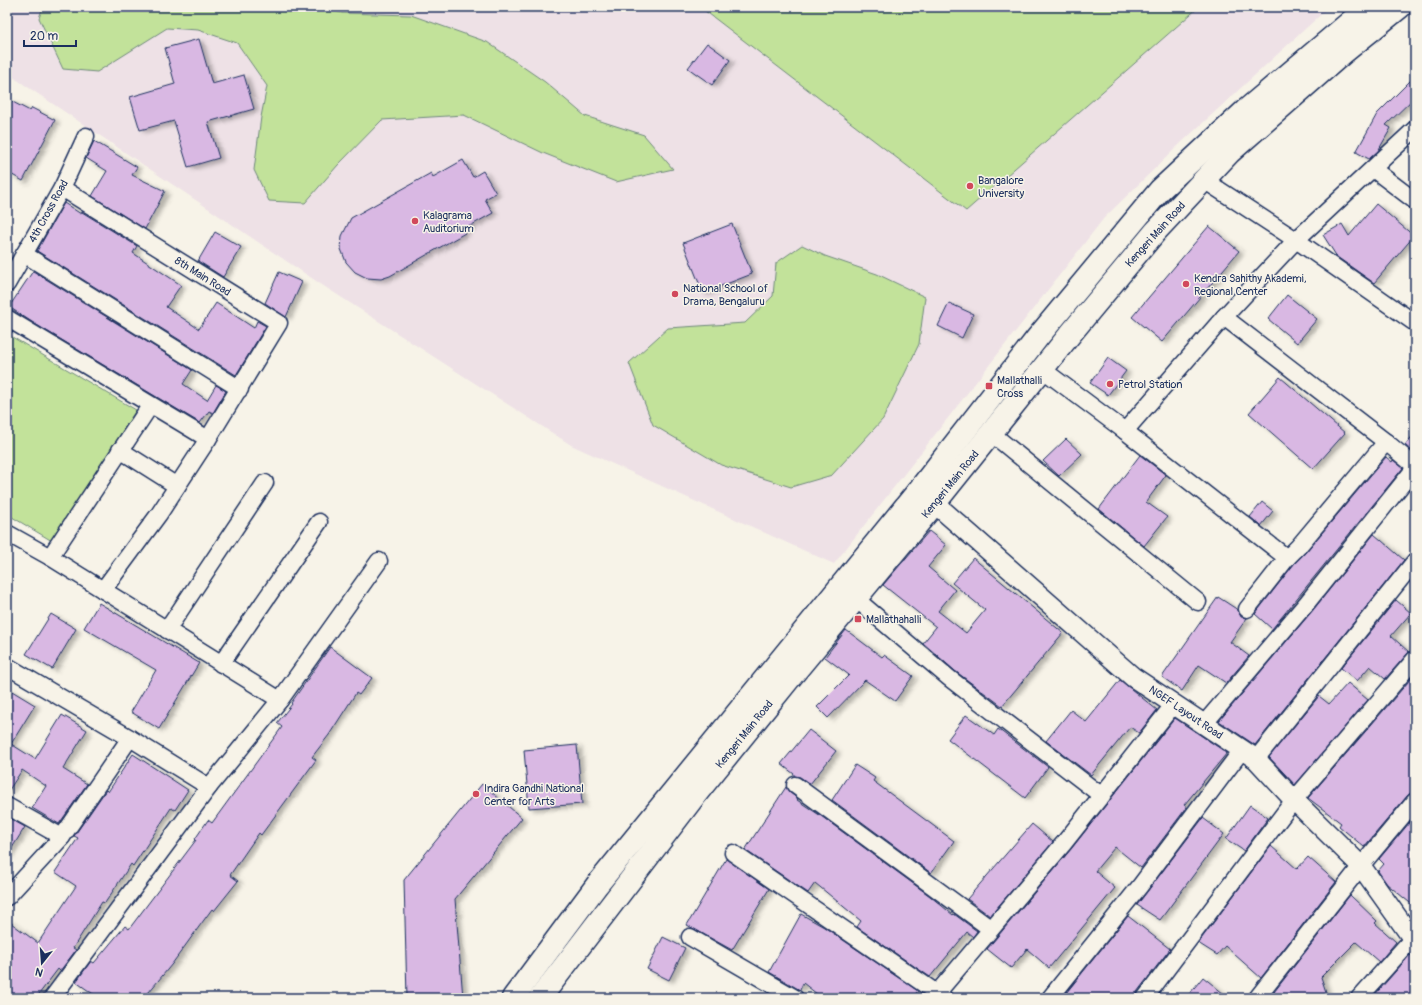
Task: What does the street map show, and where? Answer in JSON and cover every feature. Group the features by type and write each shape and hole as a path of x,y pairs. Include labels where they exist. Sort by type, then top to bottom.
{"main road":[{"name":"Kengeri Main Road","path":"540,998 696,794 856,599 1038,337 1160,190 1245,111 1368,7"},
{"name":"Kengeri Main Road","path":"513,998 602,879 927,496 991,433 1155,232 1230,152 1343,53 1400,7"}],"street":[{"path":"1125,431 1224,317 1296,240 1415,129"},
{"name":"4th Cross Road","path":"7,284 62,188 86,136"},
{"path":"1373,169 1415,201"},
{"path":"1204,180 1296,240 1415,324"},
{"name":"8th Main Road","path":"62,188 279,323 240,389"},
{"path":"24,254 240,389 159,514 103,590"},
{"path":"1204,724 1306,604 1415,467 1386,442 1224,317"},
{"path":"7,318 208,440"},
{"path":"1042,369 1125,431 1287,558"},
{"path":"50,557 150,406"},
{"path":"991,433 1198,602"},
{"path":"1247,609 1287,558 1298,547 1386,442"},
{"path":"120,450 177,486"},
{"path":"167,630 265,483"},
{"name":"NGEF Layout Road","path":"927,496 1133,677 1249,755 1360,866 1414,940"},
{"path":"221,664 320,522"},
{"path":"7,533 50,557 280,700"},
{"path":"52,998 209,787 280,700 379,561"},
{"path":"1050,998 1140,886 1249,755 1415,561"},
{"path":"856,599 949,678 1102,796"},
{"path":"1145,998 1294,800 1415,659"},
{"path":"7,666 130,738 209,787"},
{"path":"733,853 938,996 991,929 1102,796 1174,704"},
{"path":"7,897 62,837 130,738"},
{"path":"795,785 991,929"},
{"path":"1258,998 1360,866 1415,801"},
{"path":"7,806 62,837"},
{"path":"690,937 795,998"},
{"path":"1359,998 1414,940"}],"shaded area":[{"name":"National School of Drama, Bengaluru","path":"7,7 1329,7 1181,143 1104,218 834,564 571,445 319,283 7,73"}],"green space":[{"path":"43,7 319,7 342,13 411,15 487,42 545,82 585,116 644,135 673,169 616,182 543,153 464,115 382,120 338,165 305,203 269,201 254,170 267,86 237,43 198,30 167,28 97,72 63,69 39,18"},
{"path":"700,7 1199,7 966,211"},
{"path":"802,245 825,256 877,274 925,297 919,344 883,419 832,475 791,487 721,465 653,425 629,363 668,328 745,323 773,296 776,263"},
{"path":"7,334 136,410 52,541 7,514"}],"building":[{"path":"199,39 212,84 244,75 254,109 208,122 219,158 188,167 174,121 140,130 130,97 175,84 165,48"},
{"path":"707,43 730,60 712,85 688,68"},
{"path":"1415,76 1415,97 1386,125 1391,128 1378,151 1369,159 1356,152 1377,114"},
{"path":"7,99 30,111 32,108 55,120 23,181 7,172"},
{"path":"94,141 137,167 132,175 165,191 145,229 92,196 107,171 86,158"},
{"name":"Kalagrama Auditorium","path":"463,160 473,177 483,171 496,193 485,199 493,213 463,230 465,233 390,276 381,279 367,278 355,272 346,262 341,249 342,236 351,218 431,173 433,177"},
{"path":"64,203 81,214 82,212 137,246 133,253 181,285 166,307 199,329 216,303 254,328 257,321 266,326 236,375 37,251"},
{"path":"1376,204 1414,236 1374,283 1337,257 1323,235 1342,224 1349,236"},
{"path":"732,224 752,274 703,293 683,243"},
{"name":"Kendra Sahithy Akademi, Regional Center","path":"1209,226 1239,251 1162,342 1132,317"},
{"path":"215,232 241,247 223,277 198,261"},
{"path":"33,271 192,370 183,384 207,400 216,385 226,391 213,413 209,411 200,423 9,307"},
{"path":"279,272 302,282 286,317 265,303"},
{"path":"1287,295 1317,319 1297,343 1268,319"},
{"path":"949,303 973,314 962,338 938,326"},
{"path":"1108,358 1126,371 1108,395 1090,383"},
{"path":"1280,377 1345,433 1313,469 1249,413"},
{"path":"1415,433 1415,454 1405,445"},
{"path":"1066,439 1082,454 1059,476 1043,461"},
{"path":"1140,455 1166,475 1146,502 1167,517 1144,546 1099,509"},
{"path":"1386,457 1392,462 1393,460 1403,468 1272,629 1255,614 1294,564"},
{"path":"1262,502 1273,511 1261,526 1250,517"},
{"path":"929,531 946,545 928,567 955,590 938,611 966,633 985,610 952,583 973,558 1063,633 1002,706 955,671 923,643 936,627 883,585"},
{"path":"1374,534 1404,560 1255,745 1219,721 1313,610"},
{"path":"1218,597 1238,610 1241,617 1247,618 1230,642 1249,656 1226,683 1199,665 1182,691 1162,677"},
{"path":"1396,600 1411,613 1391,636 1409,652 1385,679 1370,666 1357,681 1341,668"},
{"path":"99,603 199,663 159,729 131,712 156,670 84,628"},
{"path":"51,614 76,629 52,669 26,654"},
{"path":"846,630 882,657 884,655 913,676 895,701 865,680 828,718 817,707 849,675 825,657"},
{"path":"330,647 372,678 359,695 356,693 329,735 312,757 316,760 261,835 259,833 230,875 238,881 214,911 212,909 172,964 144,998 99,998 76,982 91,961 94,963 125,926 129,929 196,840 195,839 208,820 212,823 282,727 277,723 292,704 291,703"},
{"path":"1415,674 1415,792 1408,795 1364,847 1339,826 1341,823 1308,798"},
{"path":"1120,680 1157,710 1139,733 1130,727 1091,775 1046,741 1071,710 1086,722"},
{"path":"1348,683 1368,700 1295,785 1269,757 1319,696 1329,704"},
{"path":"7,688 35,705 11,744 35,759 62,715 87,730 63,769 87,784 59,824 32,808 46,786 22,770 7,793"},
{"path":"966,715 994,735 998,729 1048,767 1025,798 948,739"},
{"path":"1175,718 1227,753 1184,805 1187,807 1141,868 1115,847 1095,871 1115,888 1049,968 1027,949 1011,968 987,949 1071,849"},
{"path":"809,730 836,751 810,784 800,777 794,776 794,774 781,764"},
{"path":"577,745 582,804 529,808 524,750"},
{"path":"133,754 188,790 175,810 171,808 133,866 131,864 105,903 102,902 73,948 76,950 60,971 58,969 36,998 7,998 7,920 38,943 76,886 55,872 78,838 74,836 106,790 108,792"},
{"path":"855,765 875,778 873,781 954,841 931,873 832,800"},
{"path":"482,784 522,818 455,899 463,998 407,998 404,880"},
{"path":"786,787 789,792 798,799 797,800 977,931 973,937 967,932 930,977 857,927 861,921 815,883 808,893 745,850"},
{"path":"1250,805 1268,818 1244,851 1226,839"},
{"path":"1415,816 1415,907 1387,884 1378,871 1384,864 1379,859"},
{"path":"7,817 25,827 7,856"},
{"path":"1203,818 1224,834 1160,920 1137,905"},
{"path":"1032,824 1053,842 990,916 967,899"},
{"path":"1271,846 1297,869 1308,857 1336,882 1261,978 1225,946 1217,955 1198,943"},
{"path":"726,859 769,889 732,950 687,925"},
{"path":"1350,895 1377,921 1375,923 1396,942 1379,962 1356,942 1321,977 1326,992 1321,998 1280,998 1274,992"},
{"path":"801,914 824,927 918,991 912,998 822,998 803,983 800,990 769,972"},
{"path":"1128,916 1170,949 1137,992 1136,998 1062,998"},
{"path":"663,937 685,948 669,980 647,969"},
{"path":"1410,955 1415,959 1415,998 1372,998"},
{"path":"1203,977 1229,998 1186,998"}],"place":[{"name":"Bangalore University","path":"970,186"},
{"name":"Kalagrama Auditorium","path":"415,221"},
{"name":"Kendra Sahithy Akademi, Regional Center","path":"1186,284"},
{"name":"National School of Drama, Bengaluru","path":"675,294"},
{"name":"Petrol Station","path":"1110,384"},
{"name":"Mallathalli Cross","path":"989,386"},
{"name":"Mallathahalli","path":"858,619"},
{"name":"Indira Gandhi National Center for Arts","path":"476,794"}]}
